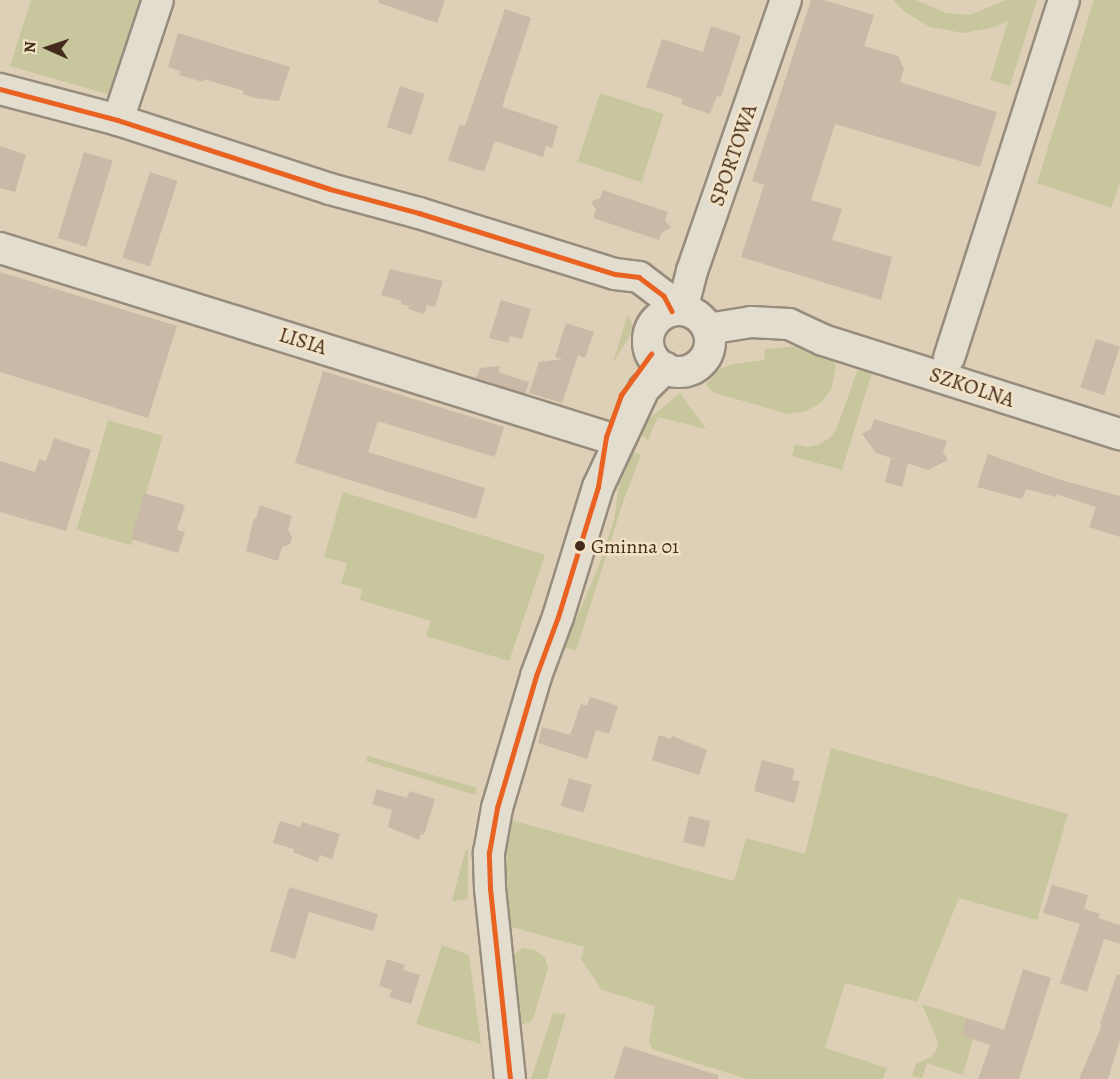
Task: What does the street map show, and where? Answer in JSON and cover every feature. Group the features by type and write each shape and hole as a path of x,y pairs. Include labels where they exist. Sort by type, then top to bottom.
{"street":[{"path":"118,120 158,0"},
{"name":"SPORTOWA","path":"670,314 692,271 786,0"},
{"path":"949,358 1064,0"},
{"path":"0,89 118,120 330,189 419,213 615,274 670,314 700,318 708,339 705,358 693,368 677,372 658,361 648,339 670,314"},
{"name":"LISIA","path":"0,248 606,437"},
{"name":"SZKOLNA","path":"708,339 751,322 789,324 823,339 1120,434"},
{"path":"598,487 606,437 621,395 658,361"},
{"path":"510,1079 490,888 492,832 536,676 560,610 598,487 658,361"}],"shaded area":[{"path":"31,0 146,0 114,96 10,66"},
{"path":"893,0 916,0 946,13 970,15 1006,0 1037,0 1010,86 990,80 1008,21 991,28 963,33 930,27 905,12"},
{"path":"1094,0 1120,0 1120,182 1111,208 1037,183"},
{"path":"600,93 664,114 641,182 578,161"},
{"path":"628,314 634,329 613,363 613,362"},
{"path":"802,346 831,356 836,366 831,390 820,403 806,411 788,414 715,393 706,385 720,369 733,364 764,360 765,349"},
{"path":"866,368 873,369 842,470 792,456 795,444 807,447 818,445 830,438 837,428 857,371"},
{"path":"680,393 706,429 658,417 648,440 638,434 639,427"},
{"path":"108,420 163,436 131,545 77,530"},
{"path":"629,450 641,455 623,502 576,651 564,647 598,568 614,520 621,471"},
{"path":"343,492 545,555 509,661 426,636 431,621 360,600 362,589 341,584 347,563 324,557"},
{"path":"831,748 1068,814 1037,920 959,898 917,1002 845,983 825,1048 887,1068 883,1079 747,1079 652,1049 649,1040 655,1006 602,990 581,959 584,947 508,926 502,898 504,823 511,820 734,881 746,838 805,854"},
{"path":"368,756 477,788 475,795 366,761"},
{"path":"466,849 468,850 468,899 454,901 452,900"},
{"path":"442,945 469,955 481,1044 416,1024"},
{"path":"523,948 535,950 545,958 548,968 531,1022 519,1025 509,962 514,954"},
{"path":"922,1004 967,1018 973,1039 963,1075 927,1063 922,1078 912,1076 916,1064 932,1056 937,1049 938,1042"},
{"path":"553,1013 566,1014 547,1079 531,1079"}],"building":[{"path":"379,0 445,0 437,23 379,3"},
{"path":"811,0 824,0 874,15 864,46 898,56 904,69 900,82 997,112 980,167 835,124 811,200 842,209 832,240 892,257 881,300 741,257 764,185 752,181"},
{"path":"505,9 531,18 502,107 558,126 552,148 546,146 543,157 495,141 484,172 448,160 460,124 465,126"},
{"path":"711,26 741,36 721,97 717,96 710,114 681,104 683,99 646,87 662,39 703,52"},
{"path":"178,33 290,67 279,101 255,98 243,94 244,91 204,79 203,82 179,75 180,71 168,67"},
{"path":"400,86 425,94 411,135 387,127"},
{"path":"0,146 26,155 15,192 0,188"},
{"path":"84,152 113,161 86,247 58,238"},
{"path":"150,172 178,181 150,267 122,258"},
{"path":"603,190 668,212 665,220 671,228 662,232 659,240 593,218 596,210 591,202 600,198"},
{"path":"390,269 443,281 435,307 427,305 424,314 408,309 409,306 401,304 402,301 381,295"},
{"path":"0,272 177,326 148,418 0,372"},
{"path":"501,300 531,309 522,339 510,336 508,343 489,338"},
{"path":"566,323 594,332 585,358 578,355 562,403 529,393 539,362 563,359 555,357"},
{"path":"1096,339 1120,347 1104,395 1080,388"},
{"path":"500,366 498,372 529,382 525,394 476,378 480,368"},
{"path":"323,371 504,427 495,457 378,421 368,452 485,488 476,519 295,463"},
{"path":"874,419 947,441 943,452 948,460 928,470 908,463 902,487 885,482 891,458 876,453 862,434 871,429"},
{"path":"54,438 91,450 66,531 0,512 0,461 35,472 39,459 46,461"},
{"path":"988,454 1061,480 1120,496 1120,537 1089,527 1096,507 1056,494 1056,497 1026,489 1022,499 977,487"},
{"path":"144,493 185,505 177,530 185,532 178,553 131,539"},
{"path":"260,505 292,516 288,530 292,537 290,544 282,547 278,561 246,551 254,518 256,519"},
{"path":"590,697 618,706 609,734 596,730 587,759 538,743 542,727 570,735 581,704 587,706"},
{"path":"659,735 671,739 672,736 707,750 699,775 652,760"},
{"path":"762,760 795,769 792,780 800,781 794,803 754,791"},
{"path":"569,778 592,785 583,813 561,806"},
{"path":"377,789 407,798 409,791 435,799 424,835 421,834 419,840 388,827 392,810 372,804"},
{"path":"689,816 710,821 704,847 683,842"},
{"path":"280,821 300,827 302,822 340,834 332,859 320,855 318,862 293,852 294,849 273,843"},
{"path":"1052,885 1088,895 1084,909 1100,914 1098,918 1120,925 1120,944 1104,939 1087,992 1060,983 1080,924 1043,913"},
{"path":"289,887 378,914 373,931 309,912 295,959 270,951"},
{"path":"387,959 405,965 403,970 420,975 411,1004 389,997 392,990 379,986"},
{"path":"1023,969 1051,978 1019,1079 978,1079 990,1045 961,1035 967,1018 1004,1030"},
{"path":"1117,974 1120,975 1120,1040 1108,1079 1079,1079 1102,1025 1100,1024"},
{"path":"624,1046 718,1075 718,1079 614,1079"}],"transit line":[{"path":"0,89 118,120 330,189 419,213 615,274 639,277 664,296 672,311"},
{"path":"510,1079 490,888 489,853 497,808 536,676 558,617 598,487 606,437 621,395 651,354"}],"place":[{"name":"Gminna 01","path":"580,546"}]}
